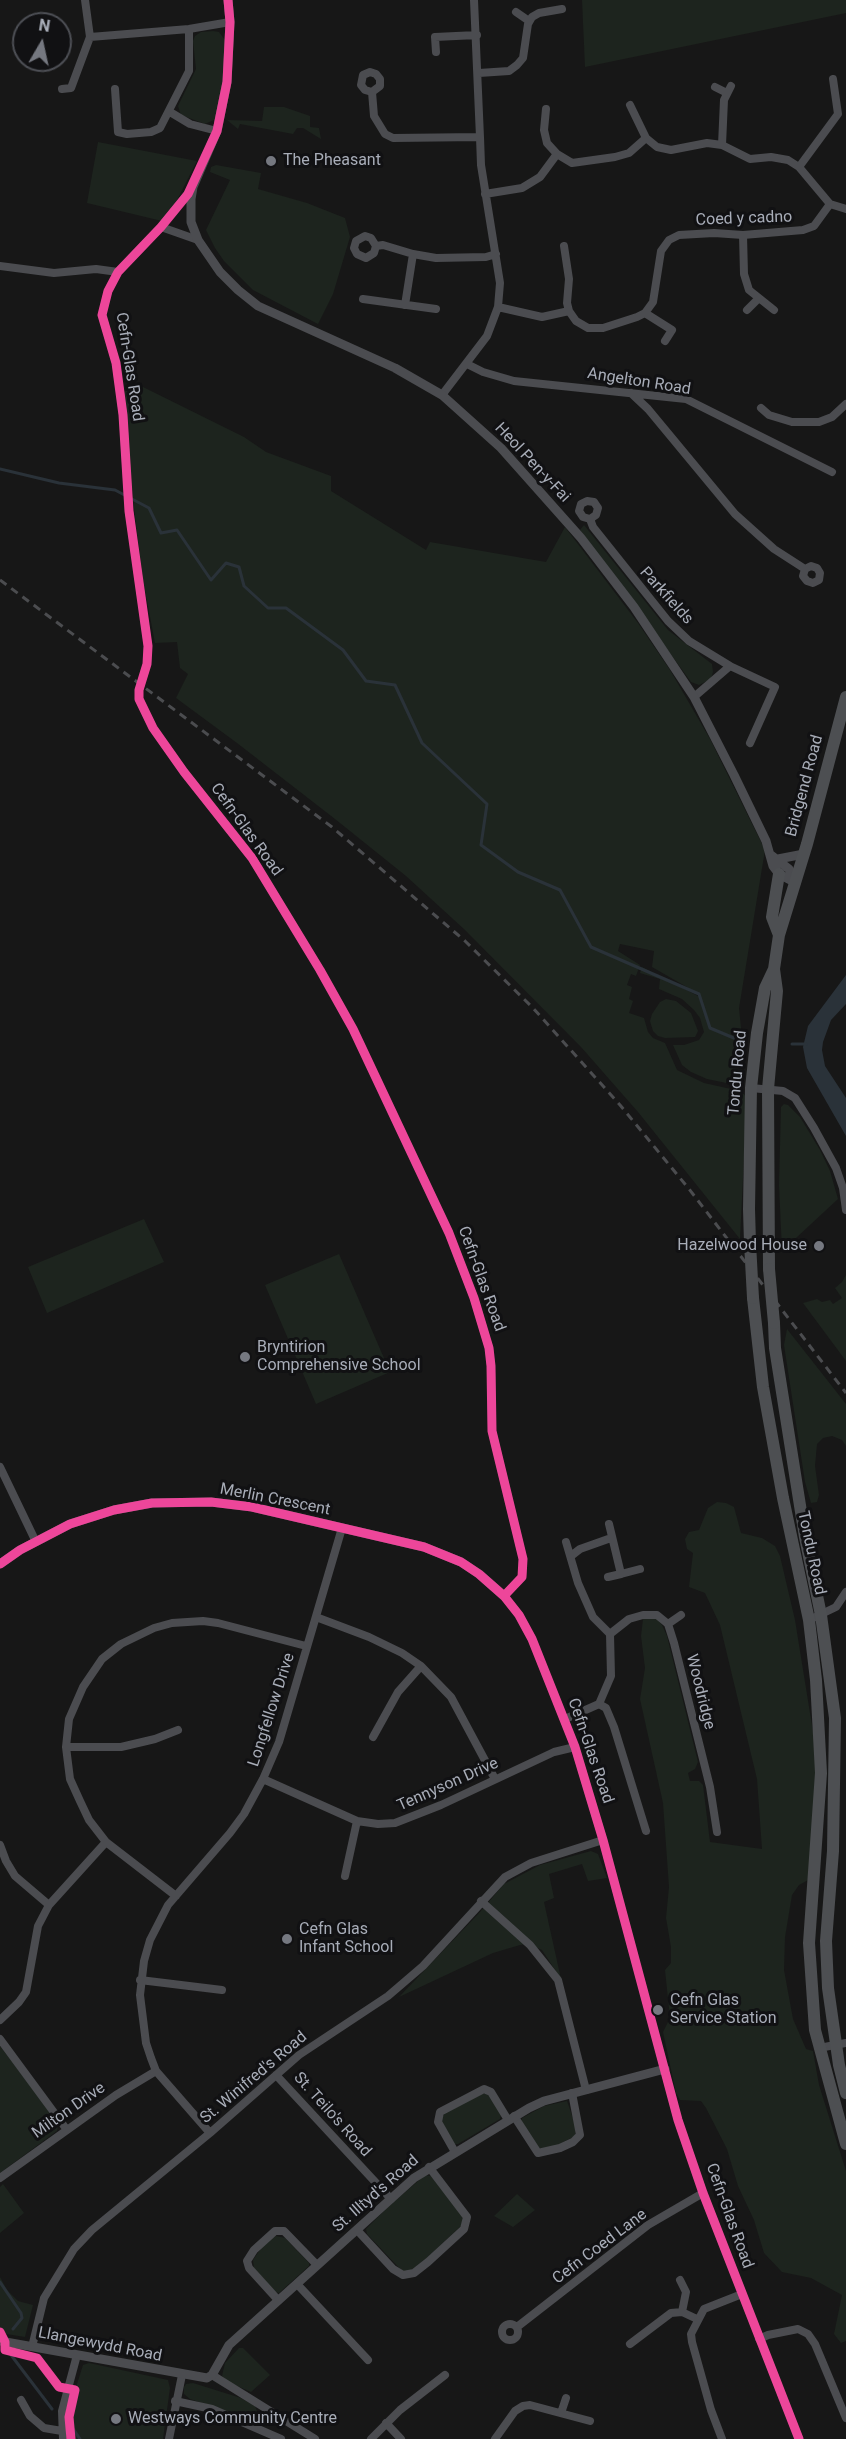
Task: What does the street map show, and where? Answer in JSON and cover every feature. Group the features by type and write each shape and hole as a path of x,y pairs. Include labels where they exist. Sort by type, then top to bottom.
{"main road":[{"name":"Bridgend Road","path":"796,883 846,697"},
{"path":"779,874 772,917 779,935"},
{"name":"Tondu Road","path":"796,883 779,935 774,969 777,991 768,1089 769,1269 775,1348 805,1537 821,1615 836,1734 833,1851 826,1941 828,1988 841,2044 846,2093"},
{"name":"Tondu Road","path":"774,969 765,988 751,1088 749,1209 753,1298 765,1399 808,1620 816,1680 821,1750 820,1823 809,1943 815,2030 846,2144"}],"street":[{"path":"62,89 71,88 90,37 85,0"},
{"name":"Heol Pen-y-Fai","path":"228,0 230,22 227,82 217,131 193,187 191,222 198,240 220,272 258,306 395,368 442,395 501,447 581,538 634,607 694,698 775,857 789,868 796,883"},
{"path":"442,395 488,336 498,307 500,283 481,165 479,73 474,0"},
{"path":"479,73 508,71 517,65 523,58 530,21 539,13 562,9"},
{"path":"516,12 530,21"},
{"path":"90,37 189,29 230,22"},
{"path":"435,26 436,52"},
{"path":"115,89 118,132 151,132 160,128 189,71 189,29"},
{"path":"435,37 477,35"},
{"path":"800,167 838,114 833,79"},
{"path":"715,87 729,89 722,110 724,128 722,144"},
{"path":"372,92 374,116 378,126 385,134 393,138 480,137"},
{"path":"630,105 646,138 657,147 671,150 707,143 722,144 750,159 771,157 788,160 800,167 830,204 846,209"},
{"path":"546,109 544,130 547,143 557,154 572,163 615,158 629,153 646,138"},
{"path":"170,112 190,124 217,131"},
{"path":"485,194 522,188 540,177 557,154"},
{"name":"Cefn-Glas Road","path":"193,187 161,227 118,272 108,291 102,315 116,363 123,415 128,504 148,646 147,664 139,690 142,708 184,772 252,858 320,970 353,1029 449,1233 474,1298 489,1348 492,1379 490,1404 494,1443 524,1570 519,1583 504,1596 519,1615 532,1639 575,1747 603,1840 678,2120 741,2294 799,2439"},
{"name":"Coed y cadno","path":"645,313 653,302 661,251 669,240 679,235 714,233 743,235 803,230 814,226 830,204"},
{"path":"161,227 198,240"},
{"path":"743,235 744,274 749,290 774,310"},
{"path":"376,246 383,245 436,258 486,257 496,254"},
{"path":"564,246 569,279 567,303 576,321 588,328 603,328 645,313 680,335"},
{"path":"405,305 413,254"},
{"path":"0,266 54,273 96,269 118,272"},
{"path":"363,299 436,309"},
{"path":"747,310 758,299"},
{"path":"498,307 542,317 569,311"},
{"path":"665,341 672,330"},
{"name":"Angelton Road","path":"467,364 483,372 514,381 686,399 832,472"},
{"path":"632,393 648,409 735,514 774,549 805,569"},
{"path":"761,408 770,415 792,422 819,422 832,417 846,401"},
{"name":"Parkfields","path":"590,519 592,527 618,560 668,621 688,641 730,666 775,687 750,743"},
{"path":"694,698 730,666"},
{"path":"775,857 804,854"},
{"name":"Heol Pen-y-Fai","path":"775,857 773,866 779,874"},
{"path":"779,874 796,883"},
{"path":"751,1088 791,1094 839,1176 846,1210"},
{"path":"0,1467 36,1542"},
{"name":"Merlin Crescent","path":"0,1564 70,1524 114,1510 177,1502 232,1504 413,1544 445,1554 478,1574 504,1596"},
{"path":"609,1524 621,1574"},
{"name":"Longfellow Drive","path":"210,2133 156,2071 146,2043 140,1995 141,1980 150,1940 168,1905 230,1833 244,1814 263,1779 279,1742 342,1528"},
{"path":"571,1556 580,1549 611,1538"},
{"path":"565,1719 599,1704 611,1676 610,1634 593,1617 578,1583 567,1542"},
{"path":"608,1577 640,1569"},
{"path":"808,1620 836,1607 846,1592"},
{"path":"610,1634 629,1620 643,1615 657,1615 668,1624 681,1615"},
{"path":"316,1617 369,1637 402,1653 421,1666 451,1697 495,1779"},
{"path":"176,1896 106,1842 89,1820 70,1779 66,1747 69,1719 93,1669 122,1644 154,1628 172,1623 203,1621 236,1627 306,1647"},
{"name":"Woodridge","path":"668,1624 710,1787 717,1832"},
{"path":"373,1737 398,1692 421,1666"},
{"path":"599,1704 606,1708 614,1727 646,1831"},
{"path":"66,1747 121,1747 155,1739 178,1730"},
{"name":"Tennyson Drive","path":"263,1779 357,1821 378,1824 395,1823 441,1805 554,1752 575,1747"},
{"path":"345,1876 357,1821"},
{"name":"St. Winifred's Road","path":"32,2347 44,2298 74,2249 92,2230 210,2133 299,2055 394,1991 423,1966 505,1877 531,1863 603,1840"},
{"path":"0,2020 26,1992 38,1926 49,1905 106,1842"},
{"path":"0,1845 15,1875 49,1905"},
{"path":"481,1901 530,1945 558,1980 586,2090"},
{"path":"141,1980 222,1989"},
{"path":"0,2039 67,2130"},
{"path":"819,2048 841,2044"},
{"name":"St. Illtyd's Road","path":"212,2375 229,2345 414,2178 511,2118 544,2101 665,2069"},
{"name":"Milton Drive","path":"0,2178 122,2091 156,2071"},
{"name":"St. Teilo's Road","path":"276,2075 391,2199"},
{"path":"455,2152 438,2122 440,2112 484,2089 491,2092 538,2153 560,2148 573,2142 580,2134 572,2093"},
{"path":"357,2230 393,2269 403,2275 414,2273 428,2262 464,2229 467,2217 429,2168"},
{"name":"Cefn Coed Lane","path":"517,2327 648,2225 703,2193"},
{"path":"278,2300 249,2268 247,2261 254,2250 275,2231 284,2231 317,2265"},
{"path":"680,2280 686,2292 682,2312"},
{"path":"297,2284 368,2360"},
{"path":"722,2439 691,2334 704,2309 741,2294"},
{"path":"630,2344 671,2313 682,2312 697,2319"},
{"path":"759,2339 798,2329 808,2334 846,2418"},
{"name":"Llangewydd Road","path":"0,2341 182,2375 207,2378 212,2375"},
{"path":"21,2400 30,2416 44,2428 63,2435 62,2411 77,2355"},
{"path":"169,2439 182,2375"},
{"path":"212,2375 315,2439"},
{"path":"370,2439 445,2375"},
{"path":"561,2413 566,2398"},
{"path":"175,2401 212,2409 281,2439"},
{"path":"495,2439 515,2411 523,2406 530,2405 590,2421"},
{"path":"386,2423 400,2439"}],"shaded area":[{"path":"582,0 846,0 846,13 585,67"},
{"path":"201,32 219,32 225,40 223,82 216,119 205,124 181,115 178,106 196,69 193,41 195,36"},
{"path":"264,107 284,107 310,116 310,127 319,128 321,139 303,128 297,128 293,134 240,124 238,129 227,120 262,121"},
{"path":"98,142 197,161 175,204 162,221 87,203"},
{"path":"216,165 261,173 258,189 307,203 345,218 350,237 333,294 318,324 253,290 224,261 215,248 206,230 230,180 210,172 211,167"},
{"path":"141,386 244,437 266,452 331,476 331,491 426,550 430,542 546,562 565,527 638,623 670,670 710,739 765,850 739,1008 743,1048 741,1086 707,1079 682,1065 673,1045 684,1045 699,1040 704,1032 700,1018 682,999 659,989 660,979 640,973 642,967 698,996 699,994 652,967 654,951 620,944 618,951 640,965 636,976 631,974 627,985 632,987 629,999 633,1001 629,1013 644,1018 648,1032 653,1038 665,1043 677,1070 704,1083 740,1091 747,1097 740,1239 638,1112 581,1047 465,930 406,876 335,819 176,698 188,674 180,668 177,642 155,643 143,580 134,508 123,392"},
{"path":"584,525 668,630 712,664 711,679 699,685 691,682 580,530"},
{"path":"846,975 846,1004 831,1020 822,1050 825,1066 846,1098 846,1136 807,1068 803,1047 808,1026"},
{"path":"666,999 676,1001 691,1013 698,1031 695,1037 665,1038 653,1031 650,1021 652,1014 660,1002"},
{"path":"784,1104 800,1117 820,1150 830,1171 838,1199 782,1251 779,1185 781,1107"},
{"path":"144,1219 164,1262 47,1313 28,1267"},
{"path":"339,1254 390,1372 316,1404 265,1285"},
{"path":"846,1275 846,1361 803,1303 817,1299 822,1302 830,1300 833,1304 842,1298 835,1288"},
{"path":"787,1329 846,1404 846,1446 842,1440 832,1436 823,1438 817,1444 815,1466 819,1495 817,1502 811,1503 805,1482 784,1345"},
{"path":"717,1502 734,1507 741,1533 762,1538 775,1546 780,1556 795,1620 815,1744 810,1879 799,1885 792,1895 785,1937 784,1970 793,2019 806,2049 813,2051 819,2085 846,2171 846,2341 841,2343 834,2334 842,2295 811,2278 782,2272 764,2253 754,2220 738,2186 727,2149 706,2108 701,2101 680,2100 676,2093 663,2032 670,2018 665,1970 671,1963 666,1918 669,1887 663,1803 640,1699 645,1668 641,1636 643,1619 657,1619 667,1636 698,1762 695,1769 688,1773 690,1781 699,1781 703,1785 710,1842 762,1849 757,1779 720,1625 705,1593 689,1587 693,1553 687,1549 685,1539 689,1532 699,1530 708,1508"},
{"path":"591,1851 598,1854 607,1878 588,1881 582,1864 549,1874 554,1898 544,1902 561,1979 542,1950 528,1944 493,1953 399,1997 504,1884 540,1865"},
{"path":"0,2046 57,2120 58,2126 57,2131 0,2173"},
{"path":"484,2093 490,2096 501,2114 500,2119 458,2144 454,2144 441,2122 442,2118 445,2113"},
{"path":"567,2101 576,2127 575,2136 556,2146 541,2149 537,2147 521,2122 522,2118 544,2106"},
{"path":"425,2175 431,2176 462,2215 463,2221 461,2226 415,2269 403,2272 367,2234 366,2229"},
{"path":"3,2184 24,2213 0,2233 0,2187"},
{"path":"517,2194 535,2210 513,2227 494,2216"},
{"path":"276,2236 285,2238 309,2263 309,2266 279,2293 275,2292 254,2268 253,2260 264,2244"},
{"path":"0,2277 7,2290 18,2301 33,2305 25,2337 0,2333"},
{"path":"239,2348 243,2348 270,2375 251,2392 228,2382 222,2376 225,2363"},
{"path":"89,2363 168,2380 170,2388 163,2439 74,2439 72,2416 77,2384 83,2365"},
{"path":"193,2383 241,2398 255,2406 259,2416 250,2420 190,2399 184,2394 184,2387 186,2384"}],"waterway":[{"path":"0,469 59,483 115,490 149,508 161,533 177,530 211,580 226,563 239,567 244,586 268,608 286,608 343,650 366,681 395,685 422,743 487,804 481,845 518,872 560,890 591,947 699,994 710,1028 741,1041"},
{"path":"792,1044 806,1044"},
{"path":"0,2282 21,2313 22,2318 13,2329"},
{"path":"11,2355 52,2409"},
{"path":"72,2427 80,2439"}],"railway":[{"path":"0,580 332,827 465,941 533,1008 620,1105 689,1189 846,1393"}],"cycle path":[{"path":"228,0 230,22 227,82 217,131 188,194 161,227 118,272 108,291 102,315 116,363 123,415 129,511 148,646 147,664 139,690 139,699 153,728 184,772 252,858 320,970 353,1029 449,1233 474,1298 489,1348 492,1431 523,1559 522,1577 504,1596"},
{"path":"0,1564 20,1550 70,1524 114,1510 152,1503 211,1502 252,1507 424,1547 461,1562 504,1596 519,1615 532,1639 575,1747 603,1840 678,2120 703,2193 799,2439"},
{"path":"0,2332 5,2342 5,2350 37,2358 59,2387 75,2390 69,2417 71,2439"}],"place":[{"name":"The Pheasant","path":"271,161"},
{"name":"Hazelwood House","path":"819,1246"},
{"name":"Bryntirion Comprehensive School","path":"245,1357"},
{"name":"Cefn Glas Infant School","path":"287,1939"},
{"name":"Cefn Glas Service Station","path":"658,2010"},
{"name":"Westways Community Centre","path":"116,2419"}]}
